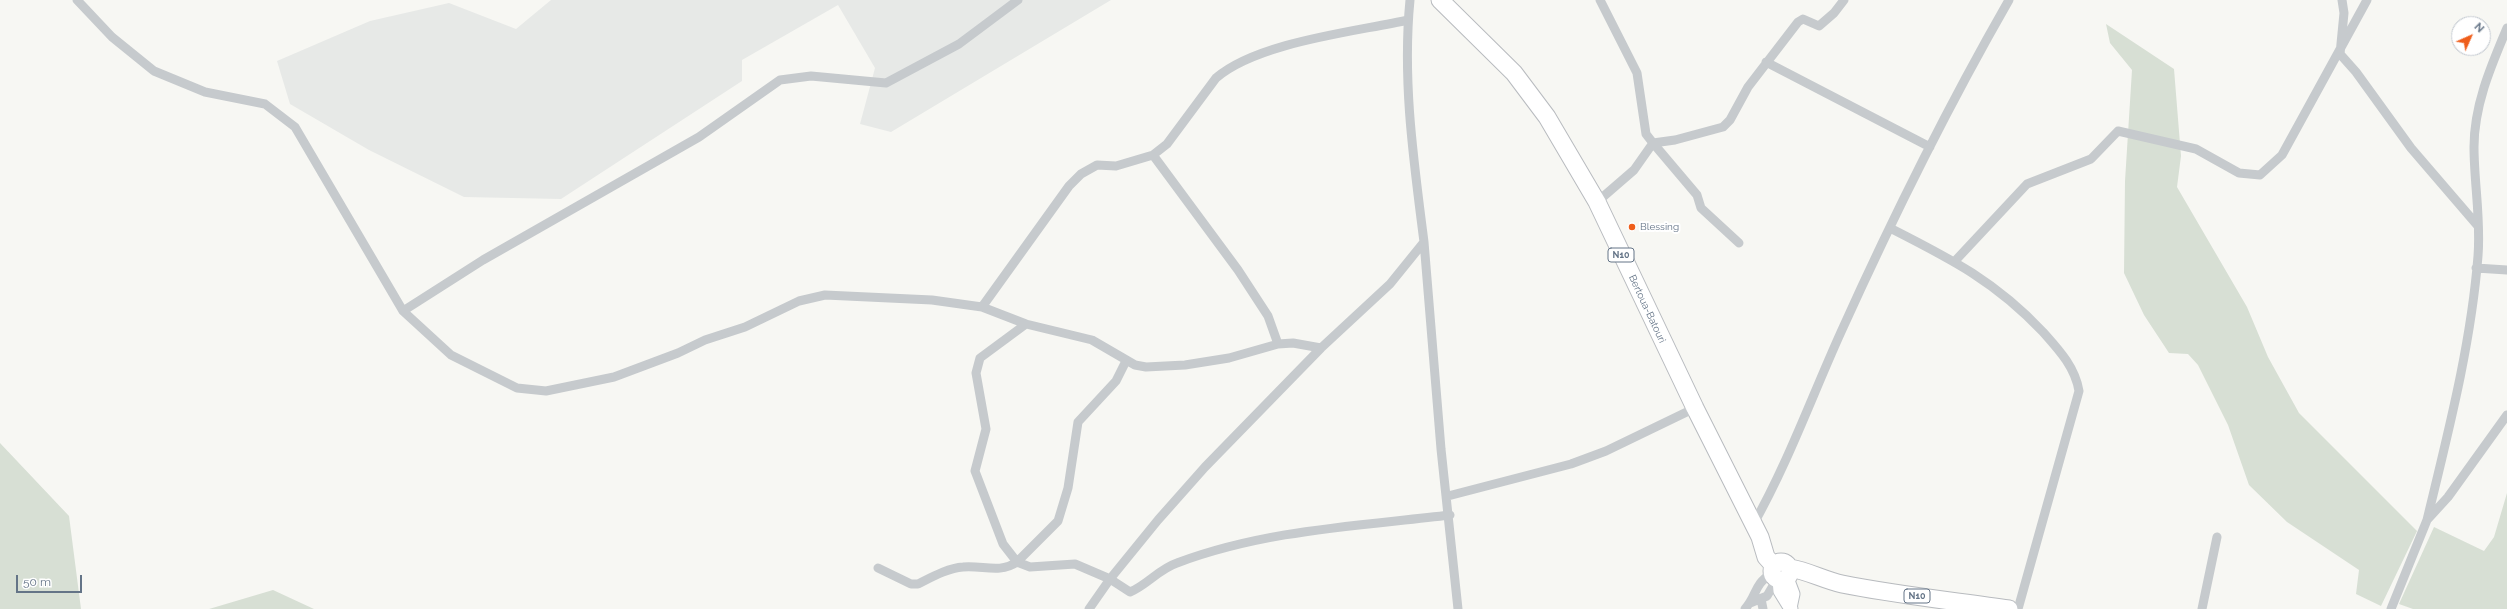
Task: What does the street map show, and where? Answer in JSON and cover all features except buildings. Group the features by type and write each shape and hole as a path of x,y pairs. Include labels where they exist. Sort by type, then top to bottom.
{"highway":[{"name":"Bertoua-Batouri","path":"1440,0 1526,88 1547,117 1596,202 1694,408 1757,531 1766,557 1781,573"},
{"name":"N10","path":"1781,573 1802,582 1825,580 2009,609"}],"main road":[{"path":"1781,573 1780,591 1791,609"}],"street":[{"path":"77,0 112,37 154,71 205,92 265,104 295,127 403,311 451,355 510,385 532,391 546,391 614,377 678,353 705,340 745,327 799,301 825,295 925,300 982,307 1026,324 1092,340 1126,360 1146,366 1185,365 1229,358 1278,344 1300,344 1321,348"},
{"path":"403,311 483,260 699,137 780,80 811,76 886,83 959,44 1018,0"},
{"path":"1410,0 1408,20 1412,142 1424,242 1441,449 1448,496 1458,609"},
{"path":"1600,0 1637,73 1646,134 1697,195 1701,208 1739,243"},
{"path":"1596,202 1634,170 1653,143 1675,140 1723,127 1730,120 1748,87 1766,62 1800,21 1803,19 1819,26 1834,13 1844,0"},
{"path":"1757,531 1828,361 1890,228 1976,57 2009,0"},
{"path":"2342,0 2344,13 2340,54 2356,72 2411,148 2478,226"},
{"path":"1956,261 2027,184 2091,159 2118,131 2196,149 2239,173 2260,175 2282,155 2340,54 2367,0"},
{"path":"982,307 1059,197 1081,174 1097,165 1116,166 1153,156 1167,144 1216,78 1226,69 1287,45 1408,20"},
{"path":"2391,609 2428,520 2450,434 2476,268 2478,226 2474,147 2476,121 2487,80 2507,28"},
{"path":"1766,62 1930,146"},
{"path":"1153,156 1238,270 1268,316 1278,344"},
{"path":"1890,228 1956,261 2002,293 2028,317 2060,351 2078,384 2079,391 2018,609"},
{"path":"1089,609 1110,579 1205,467 1321,348 1390,284 1424,242"},
{"path":"2476,268 2507,270"},
{"path":"1026,324 980,358 976,373 986,429 975,471 1003,544 1018,562 1030,567 1075,564 1110,579 1130,592 1175,563 1249,540 1327,528 1450,515"},
{"path":"878,568 911,584 918,584 962,567 997,569 1010,567 1018,562 1058,521 1068,488 1078,422 1116,381 1126,360"},
{"path":"1448,496 1578,461 1651,430 1694,408"},
{"path":"2428,520 2448,497 2507,415"},
{"path":"2202,609 2217,537"},
{"path":"1747,606 1770,593 1781,573"},
{"path":"1747,606 1758,583 1781,573"},
{"path":"1761,599 1763,609"}],"shaded area":[{"path":"551,0 1111,0 891,132 860,124 875,68 838,5 742,60 742,81 561,199 464,197 369,150 290,104 277,61 370,21 449,3 516,29"},
{"path":"2106,24 2174,69 2181,156 2177,187 2247,307 2268,357 2299,413 2417,531 2381,606 2356,594 2359,570 2287,522 2249,485 2228,425 2198,365 2188,354 2169,353 2144,315 2124,273 2125,181 2132,70 2110,43"},
{"path":"0,443 69,516 81,609 0,609"},
{"path":"2507,493 2507,609 2413,609 2399,604 2434,527 2484,551 2494,537"},
{"path":"273,590 314,609 209,609"}],"place":[{"name":"Blessing","path":"1632,227"}]}
